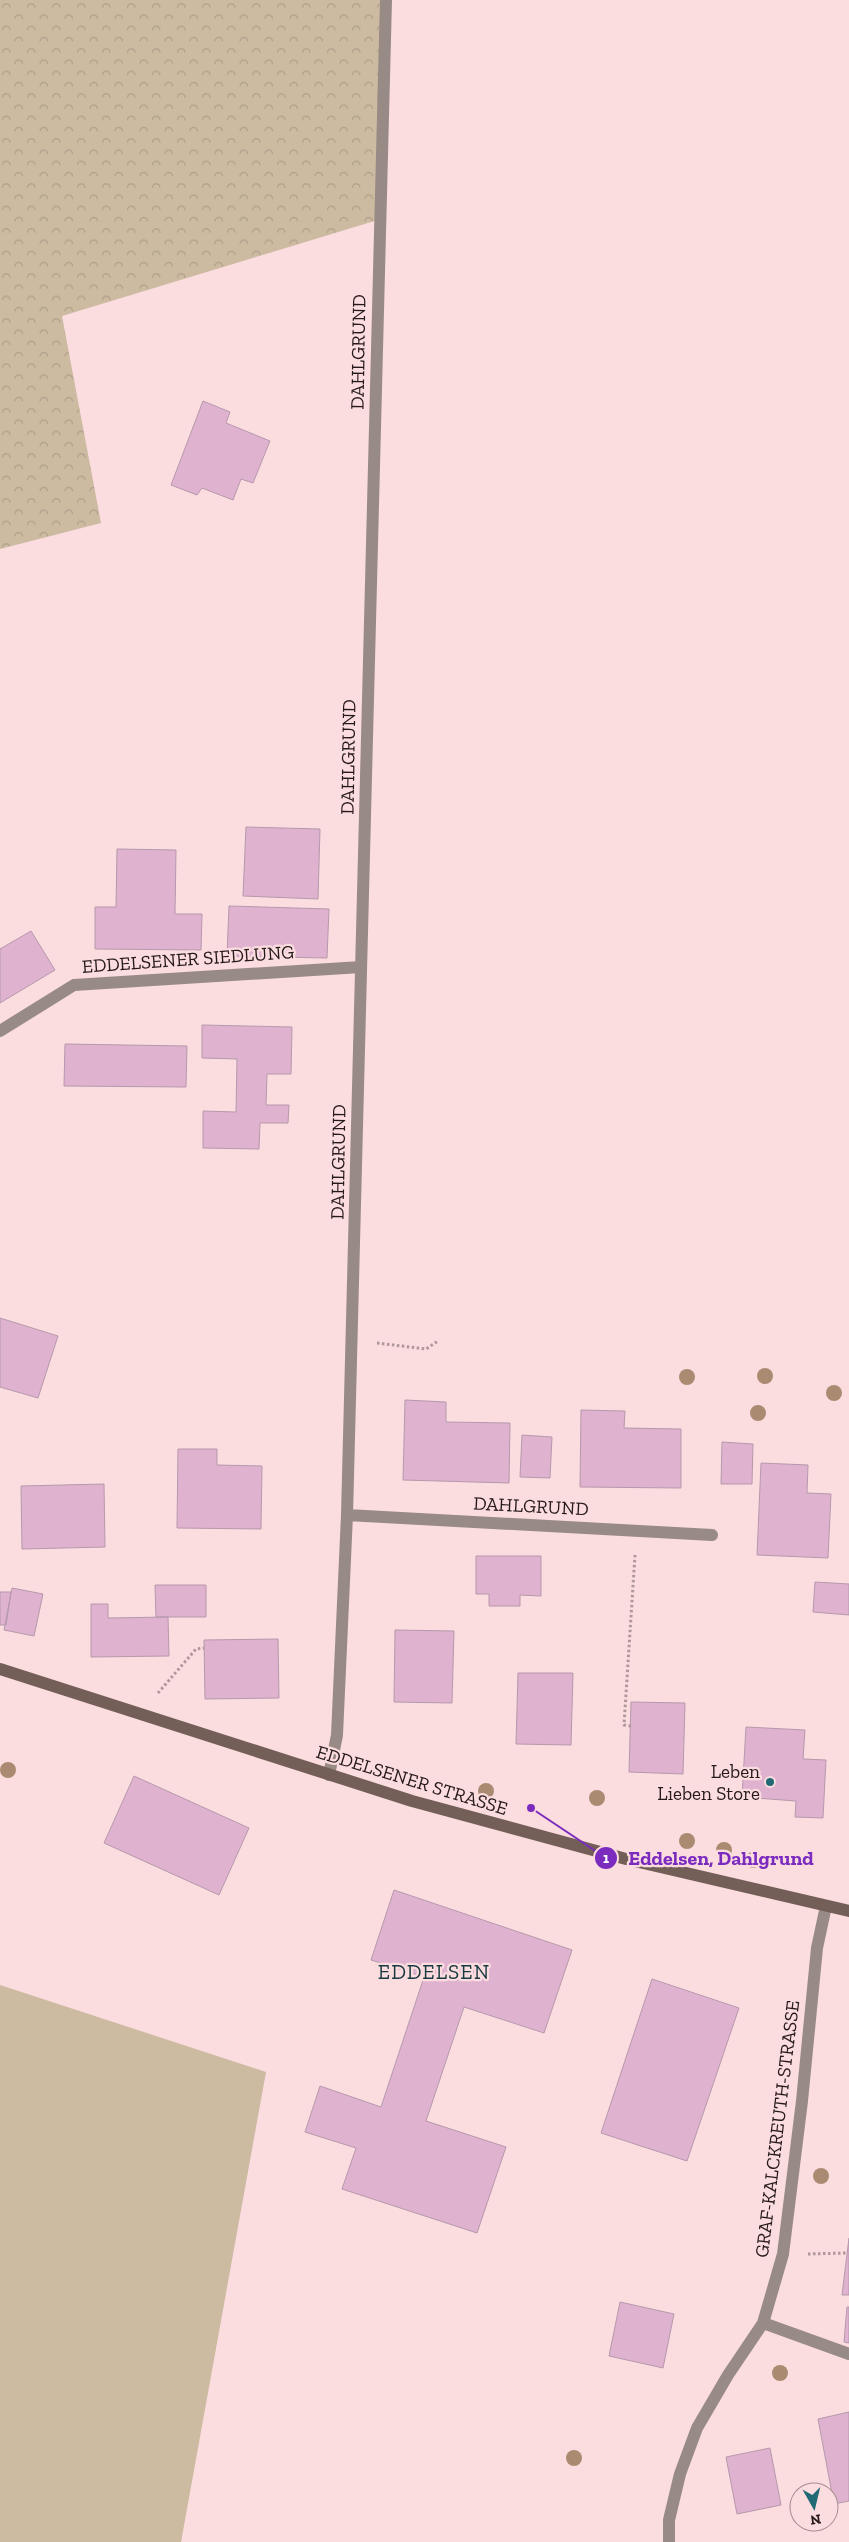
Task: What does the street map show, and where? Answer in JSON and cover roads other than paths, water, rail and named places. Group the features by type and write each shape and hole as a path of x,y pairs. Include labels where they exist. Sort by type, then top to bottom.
{"street":[{"name":"DAHLGRUND","path":"329,1775 337,1735 347,1515 386,0"},
{"name":"EDDELSENER SIEDLUNG","path":"0,1031 74,985 361,967"},
{"name":"DAHLGRUND","path":"347,1515 712,1535"},
{"name":"EDDELSENER STRASSE","path":"0,1669 329,1775 536,1836 849,1911"},
{"name":"GRAF-KALCKREUTH-STRASSE","path":"669,2542 669,2520 680,2474 697,2428 728,2375 763,2323 783,2254 802,2101 817,1948 826,1906"},
{"path":"763,2323 849,2354"}],"place":[{"name":"Leben Lieben Store","path":"770,1782"},
{"name":"Eddelsen, Dahlgrund","path":"531,1808"}],"district":[{"name":"EDDELSEN","path":"434,1971"}]}
